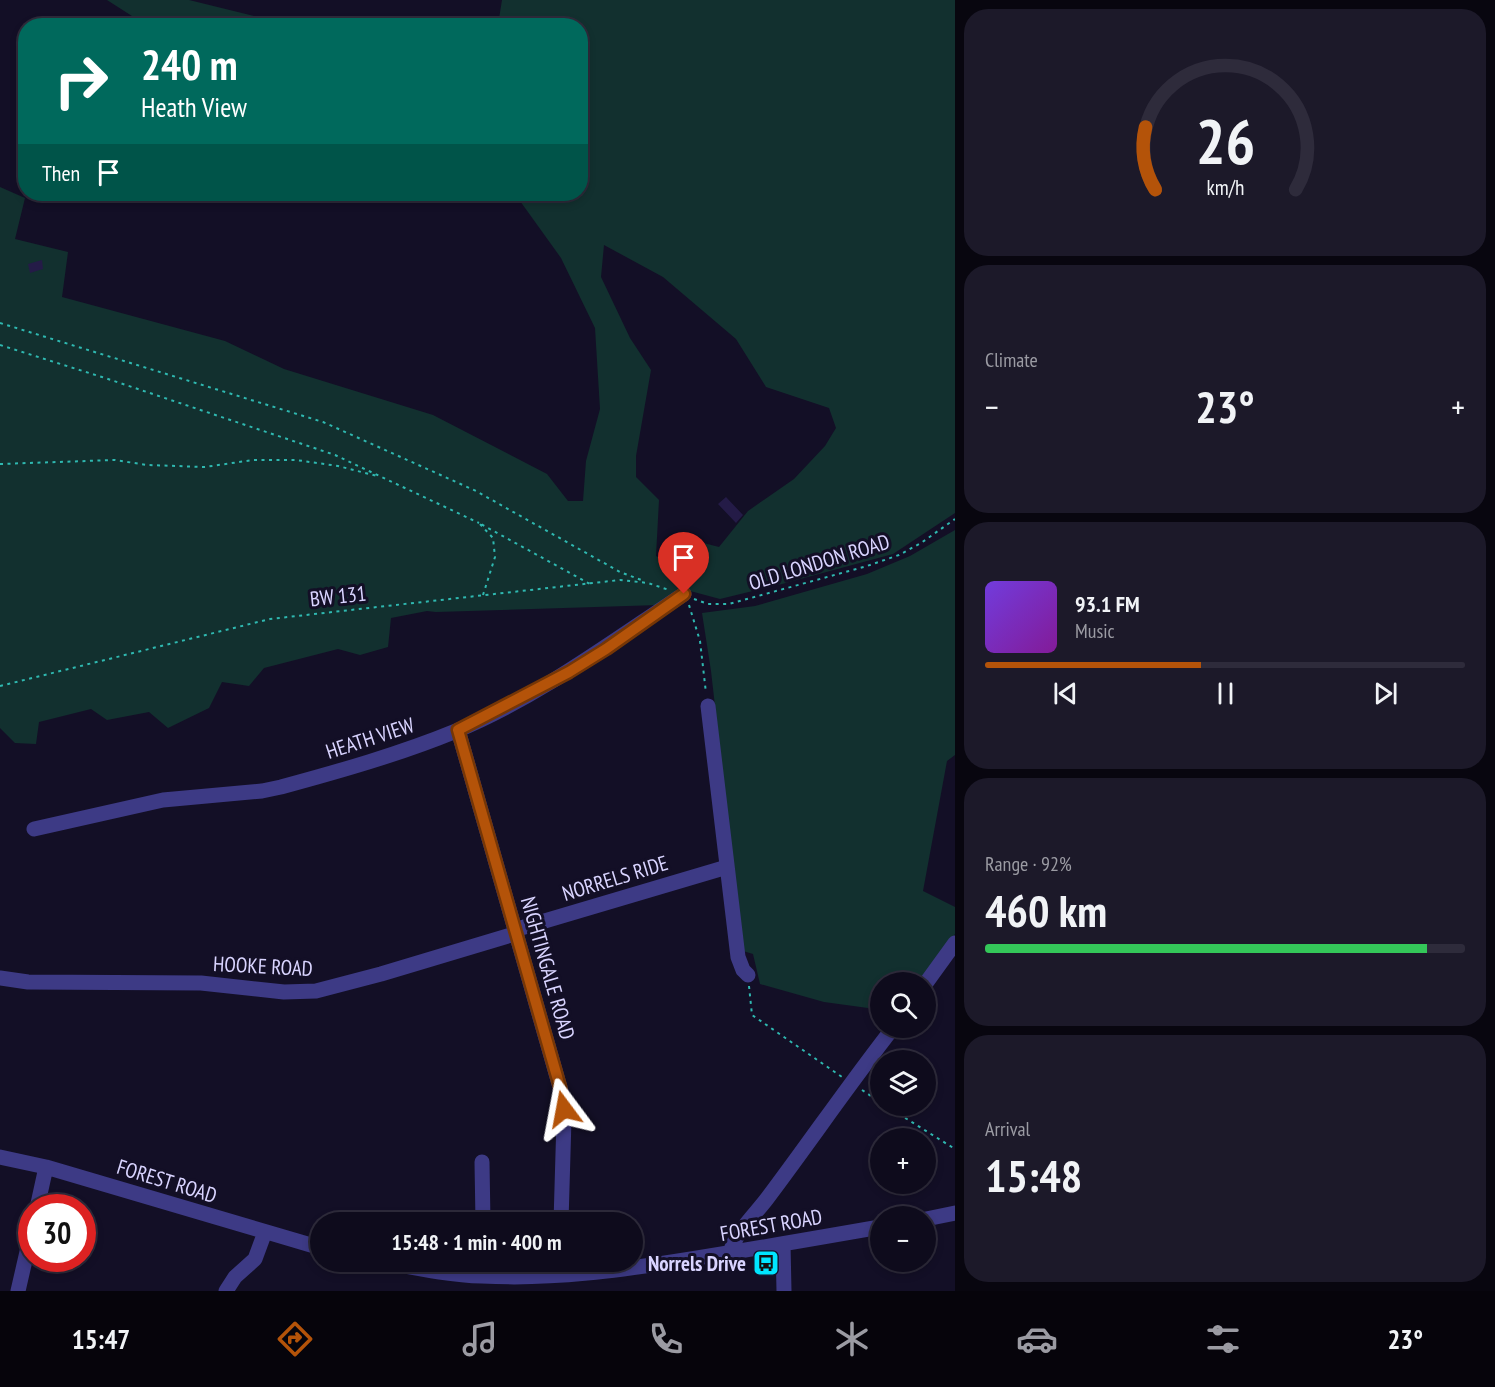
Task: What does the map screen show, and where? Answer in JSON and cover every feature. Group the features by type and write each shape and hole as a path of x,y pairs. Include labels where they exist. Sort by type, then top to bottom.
{"street":[{"name":"HEATH VIEW","path":"34,829 163,800 281,788 410,749 458,730 569,672 684,594"},
{"path":"708,705 738,957 748,975"},
{"name":"NIGHTINGALE ROAD","path":"458,730 564,1109 561,1212"},
{"name":"NORRELS RIDE","path":"516,932 532,924 727,867"},
{"name":"HOOKE ROAD","path":"0,978 28,982 201,983 284,992 316,992 403,968 516,932"},
{"path":"934,972 955,943"},
{"path":"730,1253 733,1243 769,1198 850,1083 885,1038"},
{"name":"FOREST ROAD","path":"0,1157 46,1167 310,1245"},
{"path":"482,1162 483,1212"},
{"path":"40,1194 46,1167"},
{"path":"936,1217 955,1213"},
{"name":"FOREST ROAD","path":"643,1266 870,1229"},
{"path":"226,1291 235,1277 255,1259 265,1232"},
{"path":"783,1244 784,1291"},
{"path":"18,1291 22,1272"},
{"name":"FOREST ROAD","path":"493,1272 534,1284 555,1272"}],"path":[{"path":"0,322 322,422 476,491 620,572 648,583"},
{"path":"0,345 335,455 479,523 590,584"},
{"path":"0,464 114,460 147,465 205,467 253,460 296,460 338,466 383,478"},
{"name":"OLD LONDON ROAD","path":"684,594 708,603 729,604 867,566 906,551 955,519"},
{"path":"479,523 493,538 495,557 483,596"},
{"name":"BW 131","path":"0,686 270,619 620,580 648,583 684,594"},
{"path":"684,594 700,641 708,705"},
{"path":"748,975 752,1015 870,1096"},
{"path":"902,1116 955,1149"}],"green space":[{"path":"107,0 189,0 262,18 135,18"},
{"path":"502,0 955,0 955,513 893,554 720,599 679,588 659,605 427,611 391,618 388,647 360,655 338,649 264,668 249,686 222,682 209,708 168,728 149,712 107,720 91,709 39,722 36,744 15,743 0,728 0,187 18,195 18,201 24,201 15,239 68,252 62,297 225,341 284,369 433,415 547,474 568,501 583,501 586,461 600,409 595,328 561,258 520,201 588,201 588,18 499,18","holes":["604,245 663,277 736,339 766,387 829,408 836,428 825,446 794,479 748,511 719,547 688,539 676,566 656,556 659,500 636,477 636,456 651,370 630,338 601,277"]},
{"path":"955,530 955,755 947,761 923,891 955,907 955,934 926,972 870,972 870,1010 824,1002 760,984 753,954 743,951 711,671 702,613 755,606 867,574 910,556"}],"building":[{"path":"42,260 43,269 30,273 28,264"},
{"path":"726,497 743,515 736,523 718,504"}],"place":[{"name":"Norrels Drive","path":"766,1263"}],"route":[{"path":"564,1109 560,1087 458,730 569,672 684,594"}]}
